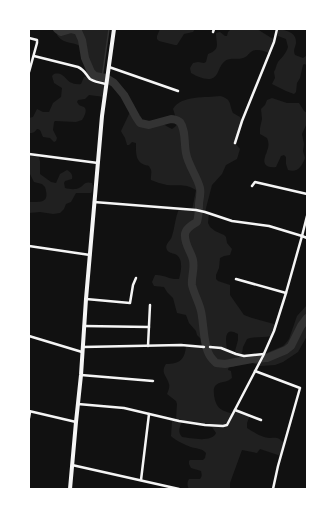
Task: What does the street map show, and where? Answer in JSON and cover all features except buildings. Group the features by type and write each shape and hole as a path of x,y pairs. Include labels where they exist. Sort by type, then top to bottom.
{"main road":[{"path":"70,489 81,375 94,202 114,29"}],"street":[{"path":"235,143 242,121 274,42 277,29"},
{"path":"29,38 37,40 38,42 29,72"},
{"path":"34,56 78,67 84,71 89,78 107,83"},
{"path":"109,67 178,91"},
{"path":"29,154 98,163"},
{"path":"252,186 255,182 307,194"},
{"path":"94,202 196,210 232,221 269,226 307,238"},
{"path":"77,404 124,408 179,421 223,426 227,425 260,362 274,331 286,294 307,216"},
{"path":"29,246 90,255"},
{"path":"86,299 130,303 133,285 136,278"},
{"path":"236,279 286,294"},
{"path":"148,346 150,305"},
{"path":"84,326 149,327"},
{"path":"29,336 83,350 181,345 204,347"},
{"path":"210,347 221,348 244,356 263,355"},
{"path":"255,371 300,388 279,461 273,489"},
{"path":"81,375 153,381"},
{"path":"235,410 260,420"},
{"path":"29,418 30,412 76,422"},
{"path":"141,480 150,414"},
{"path":"72,465 178,489"}],"shaded area":[{"path":"56,29 109,29 102,78 95,76 90,71 85,59 84,48 61,40 57,35 59,31"},
{"path":"160,29 195,29 193,32 184,34 177,45 175,45 159,41 157,39"},
{"path":"231,29 257,29 273,39 274,42 269,53 255,50 244,58 227,60 224,62 216,76 210,79 198,77 191,73 190,68 193,63 206,62 208,54 215,50 217,46 216,33 220,32 227,36"},
{"path":"277,29 290,32 295,36 295,55 303,58 307,53 307,65 303,65 300,78 297,83 296,92 294,94 272,84 275,78 274,72 277,63 285,54 288,47 286,39 276,34"},
{"path":"54,74 64,76 68,81 75,84 81,84 84,77 86,77 93,81 106,84 105,97 89,95 85,99 78,100 77,102 79,105 84,107 86,110 82,120 76,122 54,122 53,130 57,138 54,142 50,138 43,137 38,129 29,133 29,118 33,117 37,109 43,112 49,112 53,103 61,97 62,88 54,83 52,76"},
{"path":"201,97 224,97 230,102 233,113 240,117 242,121 235,143 240,149 237,159 226,165 222,174 212,185 205,212 209,213 208,223 210,227 226,237 227,243 232,249 230,255 220,258 216,279 230,285 230,295 244,315 274,324 276,326 272,336 247,339 243,347 242,354 236,353 235,351 238,334 230,332 226,336 227,350 244,356 264,354 283,346 289,339 297,316 307,305 307,336 298,352 283,362 275,365 261,366 250,362 238,363 233,367 229,366 228,370 231,371 232,378 228,381 217,384 214,388 215,400 220,408 233,414 235,410 250,415 247,428 267,438 277,438 282,441 284,444 281,456 260,449 257,453 242,450 230,483 230,489 189,489 189,479 200,479 202,475 201,471 191,468 189,461 203,460 206,453 201,449 183,444 171,436 172,421 176,420 177,404 176,401 167,394 169,385 164,374 164,367 166,364 175,363 181,360 186,346 201,347 203,341 189,323 186,315 177,313 173,298 164,287 154,286 152,282 155,275 179,279 181,265 180,259 175,254 168,251 166,246 172,236 179,209 192,210 196,190 185,186 167,185 151,180 151,171 149,166 139,162 136,153 136,143 132,142 127,145 121,131 130,112 132,111 138,120 143,124 147,125 160,122 172,129 176,126 173,109 182,101","holes":["182,421 212,427 216,433 214,436 206,439 182,437 179,429"]},
{"path":"272,98 287,103 299,103 307,113 307,123 302,134 305,158 301,166 294,171 288,170 286,157 284,155 281,156 276,167 269,167 264,162 268,143 267,138 260,134 262,119 261,109 267,100"},
{"path":"29,154 38,155 40,161 40,174 51,182 56,183 60,174 67,170 70,172 72,179 65,181 65,188 76,189 86,183 92,183 93,186 91,193 76,193 71,202 66,204 60,213 29,213 29,202 46,199 46,192 45,187 42,184 34,182 29,172"}],"waterway":[{"path":"57,29 61,32 71,29 78,31 82,40 85,58 91,72 95,76 106,78 114,83 124,95 140,123 149,125 172,119 180,122 182,125 187,157 200,188 199,215 197,222 187,230 185,238 193,260 194,267 192,285 201,311 206,346 213,360 216,363 225,364 267,358 286,350 291,346 301,326 307,318"},
{"path":"102,78 109,29"}]}
